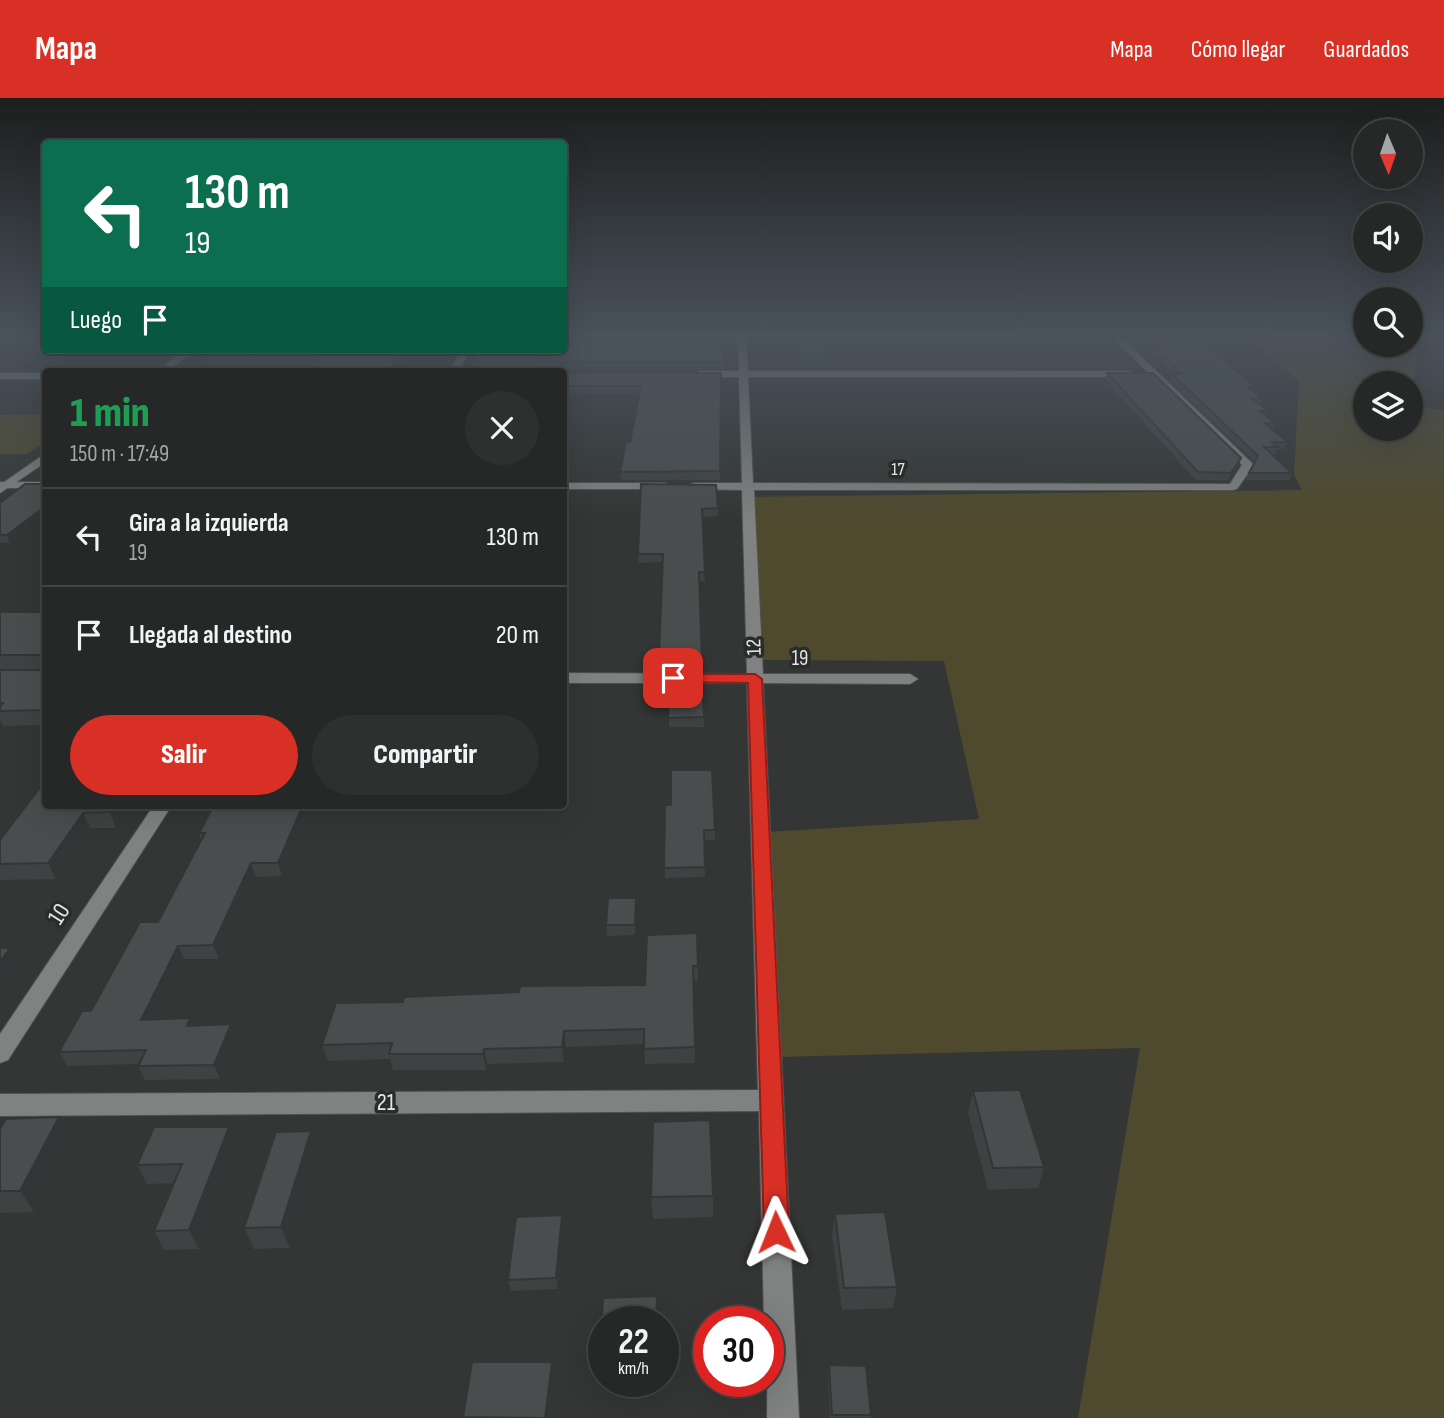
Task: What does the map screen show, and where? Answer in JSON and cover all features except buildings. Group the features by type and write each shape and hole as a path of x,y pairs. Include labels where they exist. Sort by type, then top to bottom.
{"street":[{"name":"12","path":"745,399 783,1418"},
{"name":"17","path":"567,486 1233,487 1248,465 1179,399"},
{"path":"2,486 42,459"},
{"path":"2,486 42,485"},
{"name":"19","path":"567,678 910,679"},
{"name":"10","path":"0,1053 160,809"},
{"name":"21","path":"0,1105 772,1100"}],"shaded area":[{"path":"1298,399 1353,399 1353,441 1423,441 1423,407 1444,410 1444,1418 1078,1418 1140,1048 779,1057 766,832 979,819 944,661 752,660 745,497 1302,490 1294,475"},
{"path":"42,414 42,444 27,454 0,454 0,415"}],"route":[{"path":"673,678 755,679 776,1232"}]}
